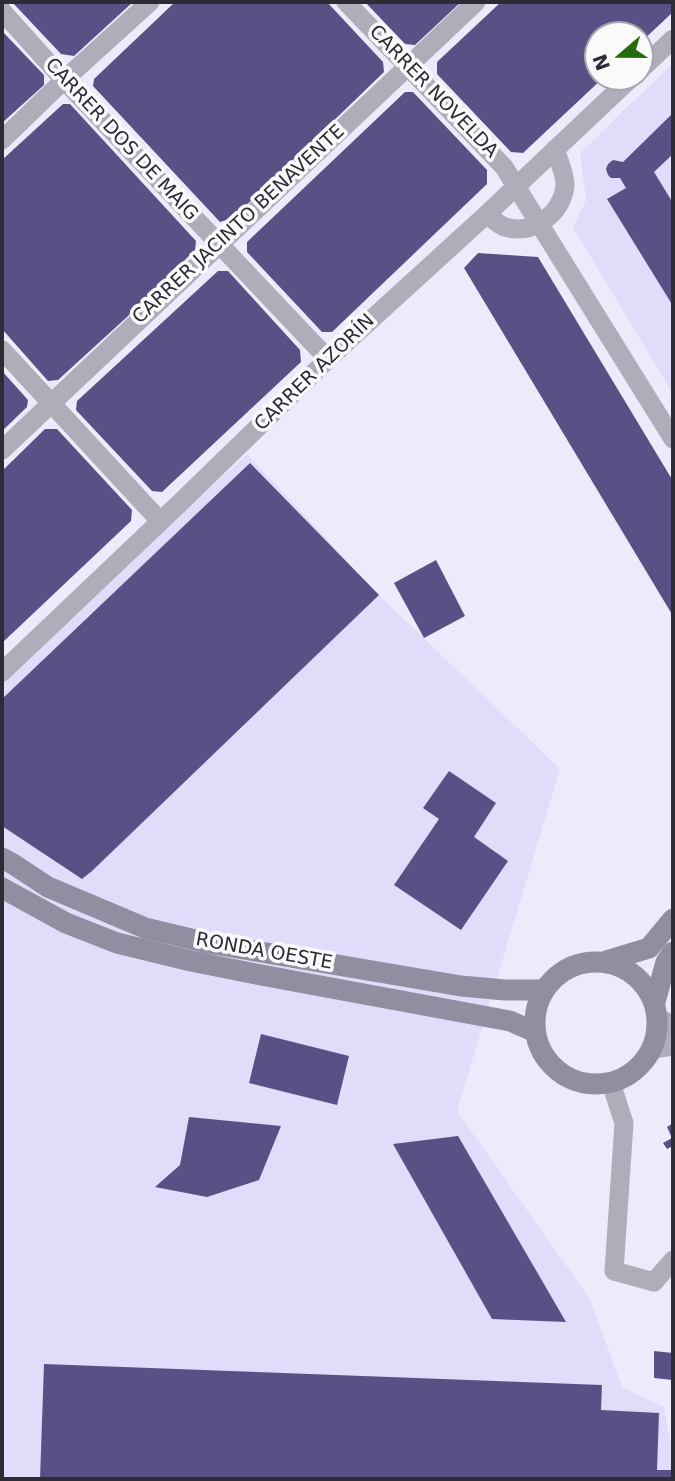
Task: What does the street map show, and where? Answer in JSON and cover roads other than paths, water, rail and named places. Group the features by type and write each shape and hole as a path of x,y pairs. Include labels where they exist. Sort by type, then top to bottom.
{"main road":[{"name":"RONDA OESTE","path":"2,858 48,887 145,928 208,943 461,986 543,990"},
{"name":"RONDA OESTE","path":"2,888 66,923 117,943 238,970 510,1021 535,1032"},
{"path":"673,919 649,948 606,961 579,963 558,974 543,990 538,1001 535,1032 540,1049 560,1073 579,1082 611,1083 637,1070 663,1047 666,962 673,953"},
{"path":"606,961 639,978 662,1016"}],"street":[{"path":"2,140 150,2"},
{"name":"CARRER NOVELDA","path":"346,2 504,167 673,439"},
{"name":"CARRER JACINTO BENAVENTE","path":"2,450 476,2"},
{"name":"CARRER DOS DE MAIG","path":"2,11 328,359"},
{"path":"654,57 673,39"},
{"name":"CARRER AZORÍN","path":"2,672 328,359 617,91"},
{"path":"487,214 502,226 524,229 541,224 558,206 566,184 555,149"},
{"path":"2,350 160,521"},
{"path":"611,1083 624,1123 614,1271 654,1282 673,1261"}]}
